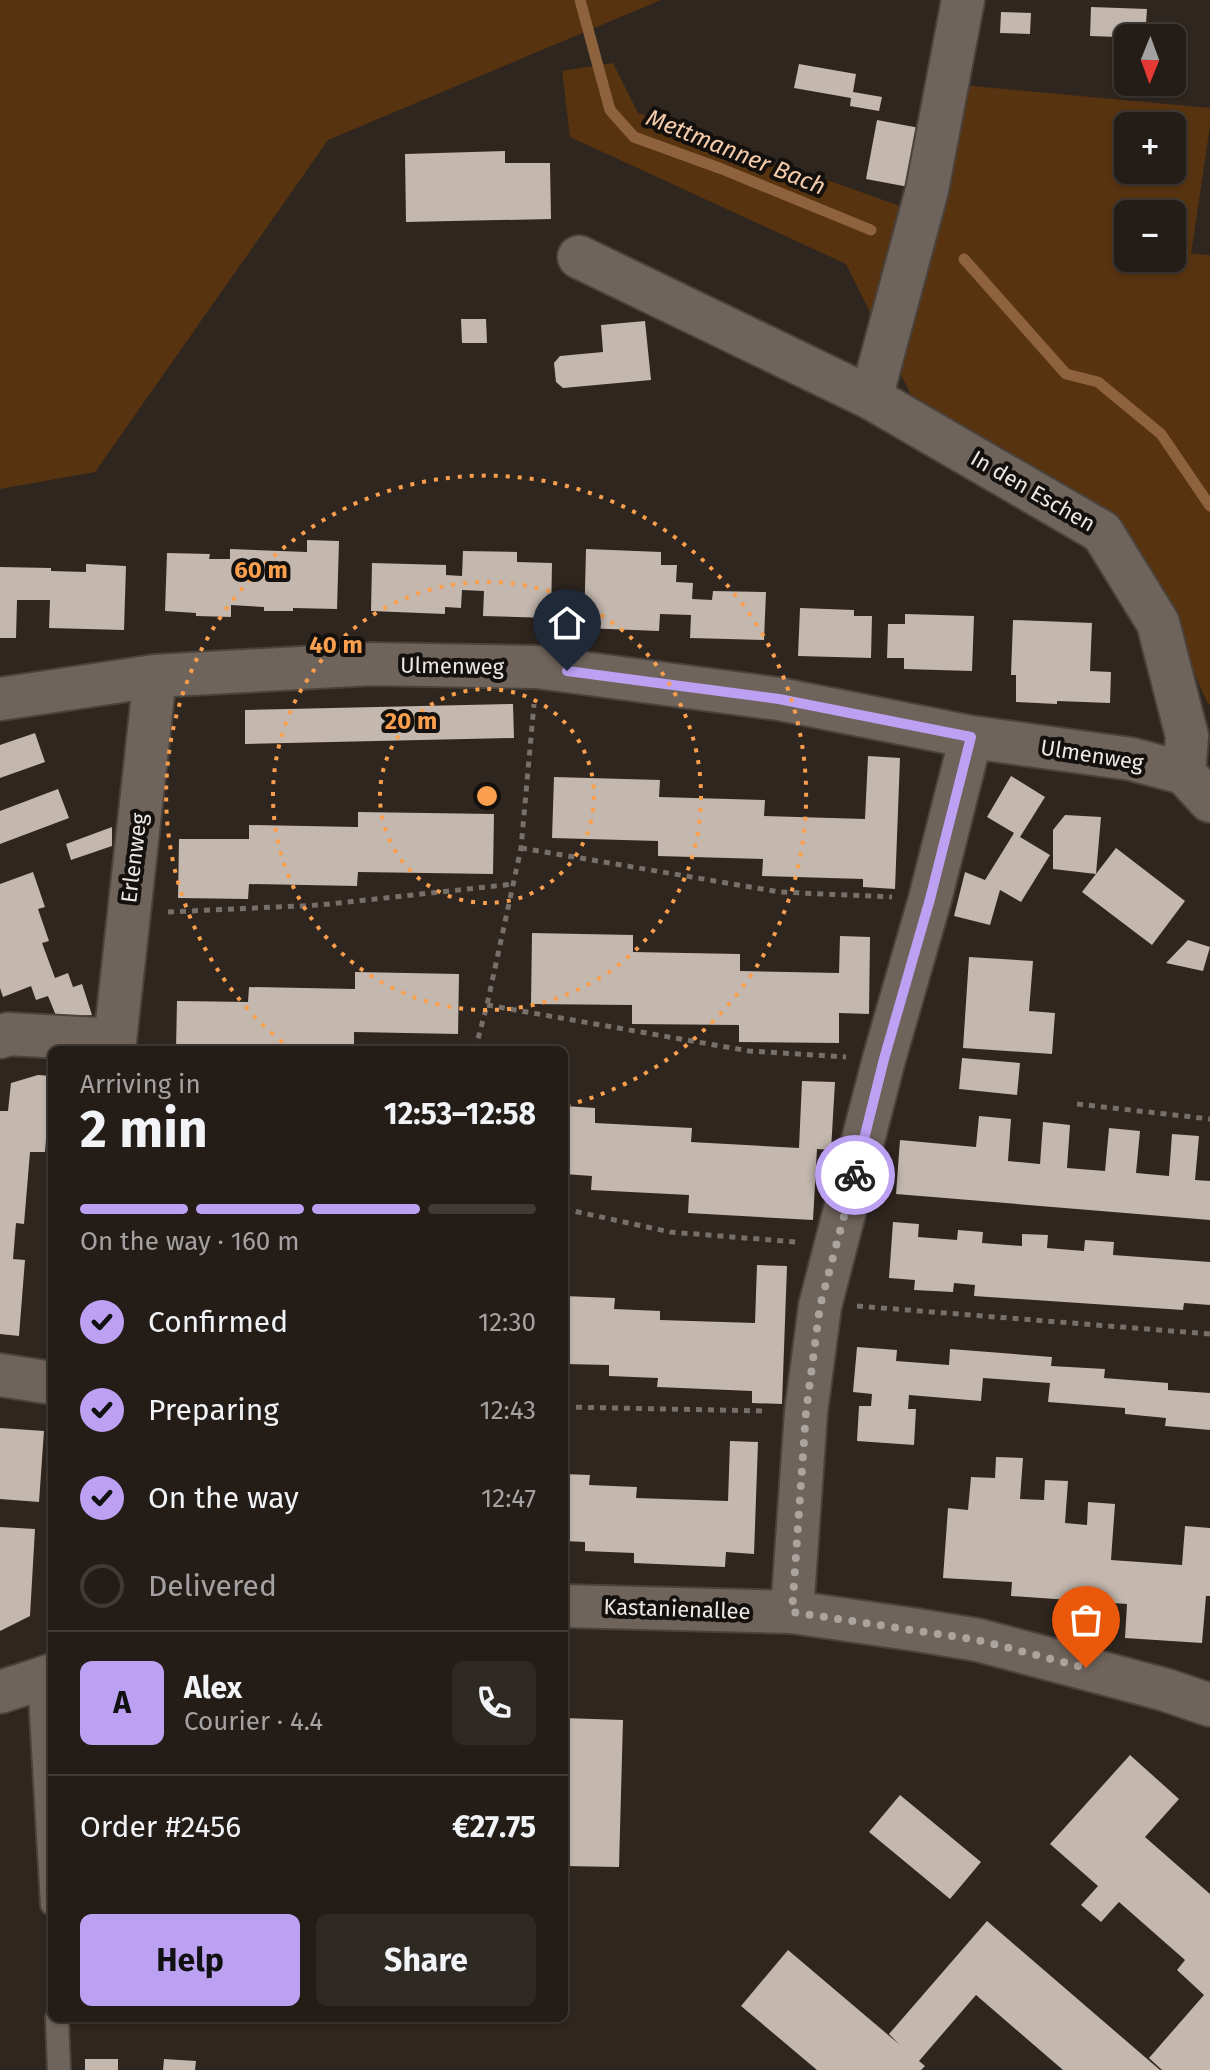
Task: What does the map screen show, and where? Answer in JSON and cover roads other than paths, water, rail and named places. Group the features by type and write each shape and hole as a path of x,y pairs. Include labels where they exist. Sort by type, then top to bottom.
{"street":[{"path":"871,398 927,190 963,0"},
{"name":"In den Eschen","path":"579,257 871,398 1102,532 1158,623 1198,759"},
{"name":"Ulmenweg","path":"0,699 155,676 371,664 537,667 779,699 971,737 1131,759 1198,759"},
{"name":"Erlenweg","path":"0,1037 8,1034 114,1045 155,676"},
{"path":"792,1612 806,1412 820,1306 971,737"},
{"path":"0,1375 48,1382"},
{"name":"Kastanienallee","path":"568,1606 792,1612 978,1640 1166,1690 1210,1705"},
{"path":"0,1692 45,1676"}],"lane":[{"path":"45,1676 48,1774"},
{"path":"57,2022 59,2070"}],"waterway":[{"name":"Mettmanner Bach","path":"580,0 610,110 634,137 871,230"},
{"name":"Mettmanner Bach","path":"964,259 1066,374 1098,382 1161,434 1210,506"}]}
